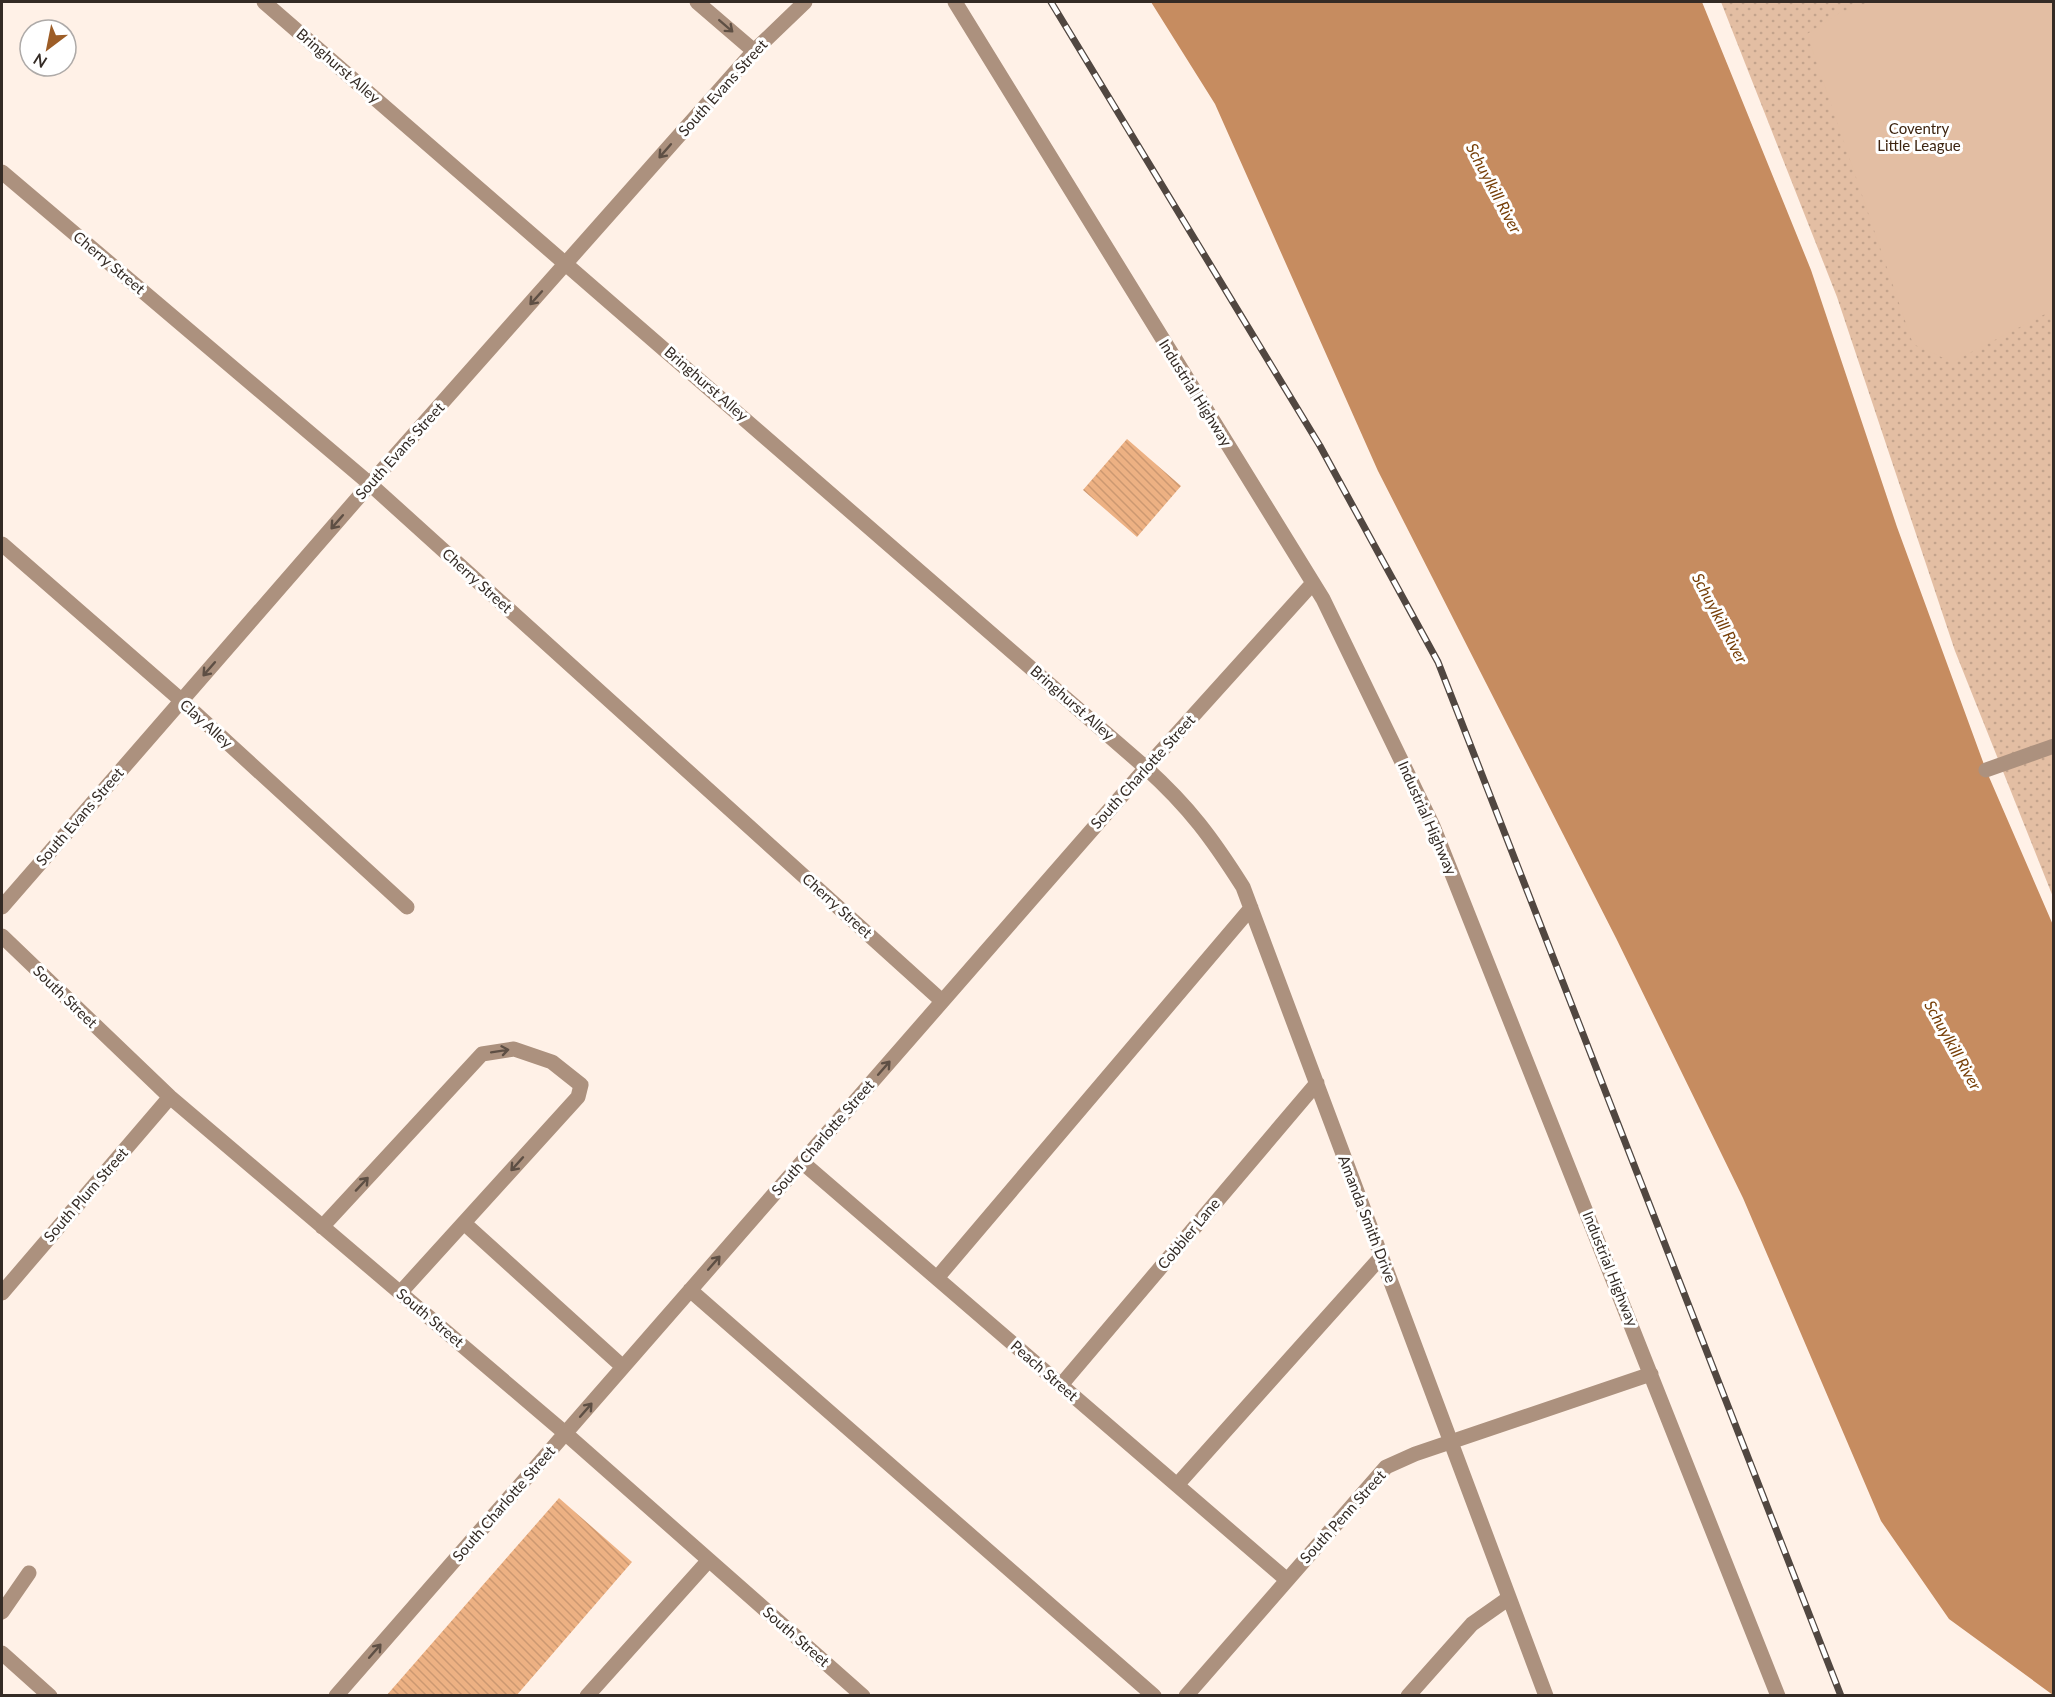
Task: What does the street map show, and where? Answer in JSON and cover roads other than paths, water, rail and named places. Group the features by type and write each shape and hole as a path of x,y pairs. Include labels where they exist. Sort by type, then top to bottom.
{"street":[{"name":"Bringhurst Alley","path":"264,2 567,262 1146,768"},
{"path":"697,2 754,51"},
{"name":"South Evans Street","path":"2,907 370,484 754,51 806,2"},
{"name":"Industrial Highway","path":"955,2 1313,583 1433,826 1778,1695"},
{"name":"Cherry Street","path":"2,172 370,484 942,1001"},
{"name":"Clay Alley","path":"2,544 182,701 407,907"},
{"name":"South Charlotte Street","path":"336,1695 1146,768 1313,583"},
{"path":"1986,770 2054,746"},
{"name":"Amanda Smith Drive","path":"1146,768 1182,800 1213,840 1243,887 1546,1695"},
{"path":"937,1278 1251,908"},
{"name":"South Street","path":"2,936 170,1097 565,1433 863,1695"},
{"path":"322,1227 482,1054 514,1049 552,1062 581,1085 578,1097 400,1293"},
{"name":"Cobbler Lane","path":"1061,1385 1317,1083"},
{"name":"South Plum Street","path":"2,1293 170,1097"},
{"name":"Peach Street","path":"802,1162 1287,1580"},
{"path":"464,1223 623,1366"},
{"path":"1177,1485 1382,1257"},
{"path":"690,1290 1154,1695"},
{"name":"South Penn Street","path":"1186,1695 1386,1467 1451,1442 1651,1374"},
{"path":"587,1695 709,1560"},
{"path":"2,1612 29,1574"},
{"path":"1408,1695 1472,1624 1509,1598"},
{"path":"2,1653 50,1695"}],"water":[{"name":"Schuylkill River","path":"1151,2 1702,2 1811,270 1897,527 1986,770 2053,925 2053,1695 1949,1619 1881,1521 1743,1198 1616,938 1378,471 1215,104"}],"railway":[{"path":"1051,2 1320,446 1438,662 1841,1696"}],"park label":[{"name":"Coventry Little League","path":"1919,138"}]}
